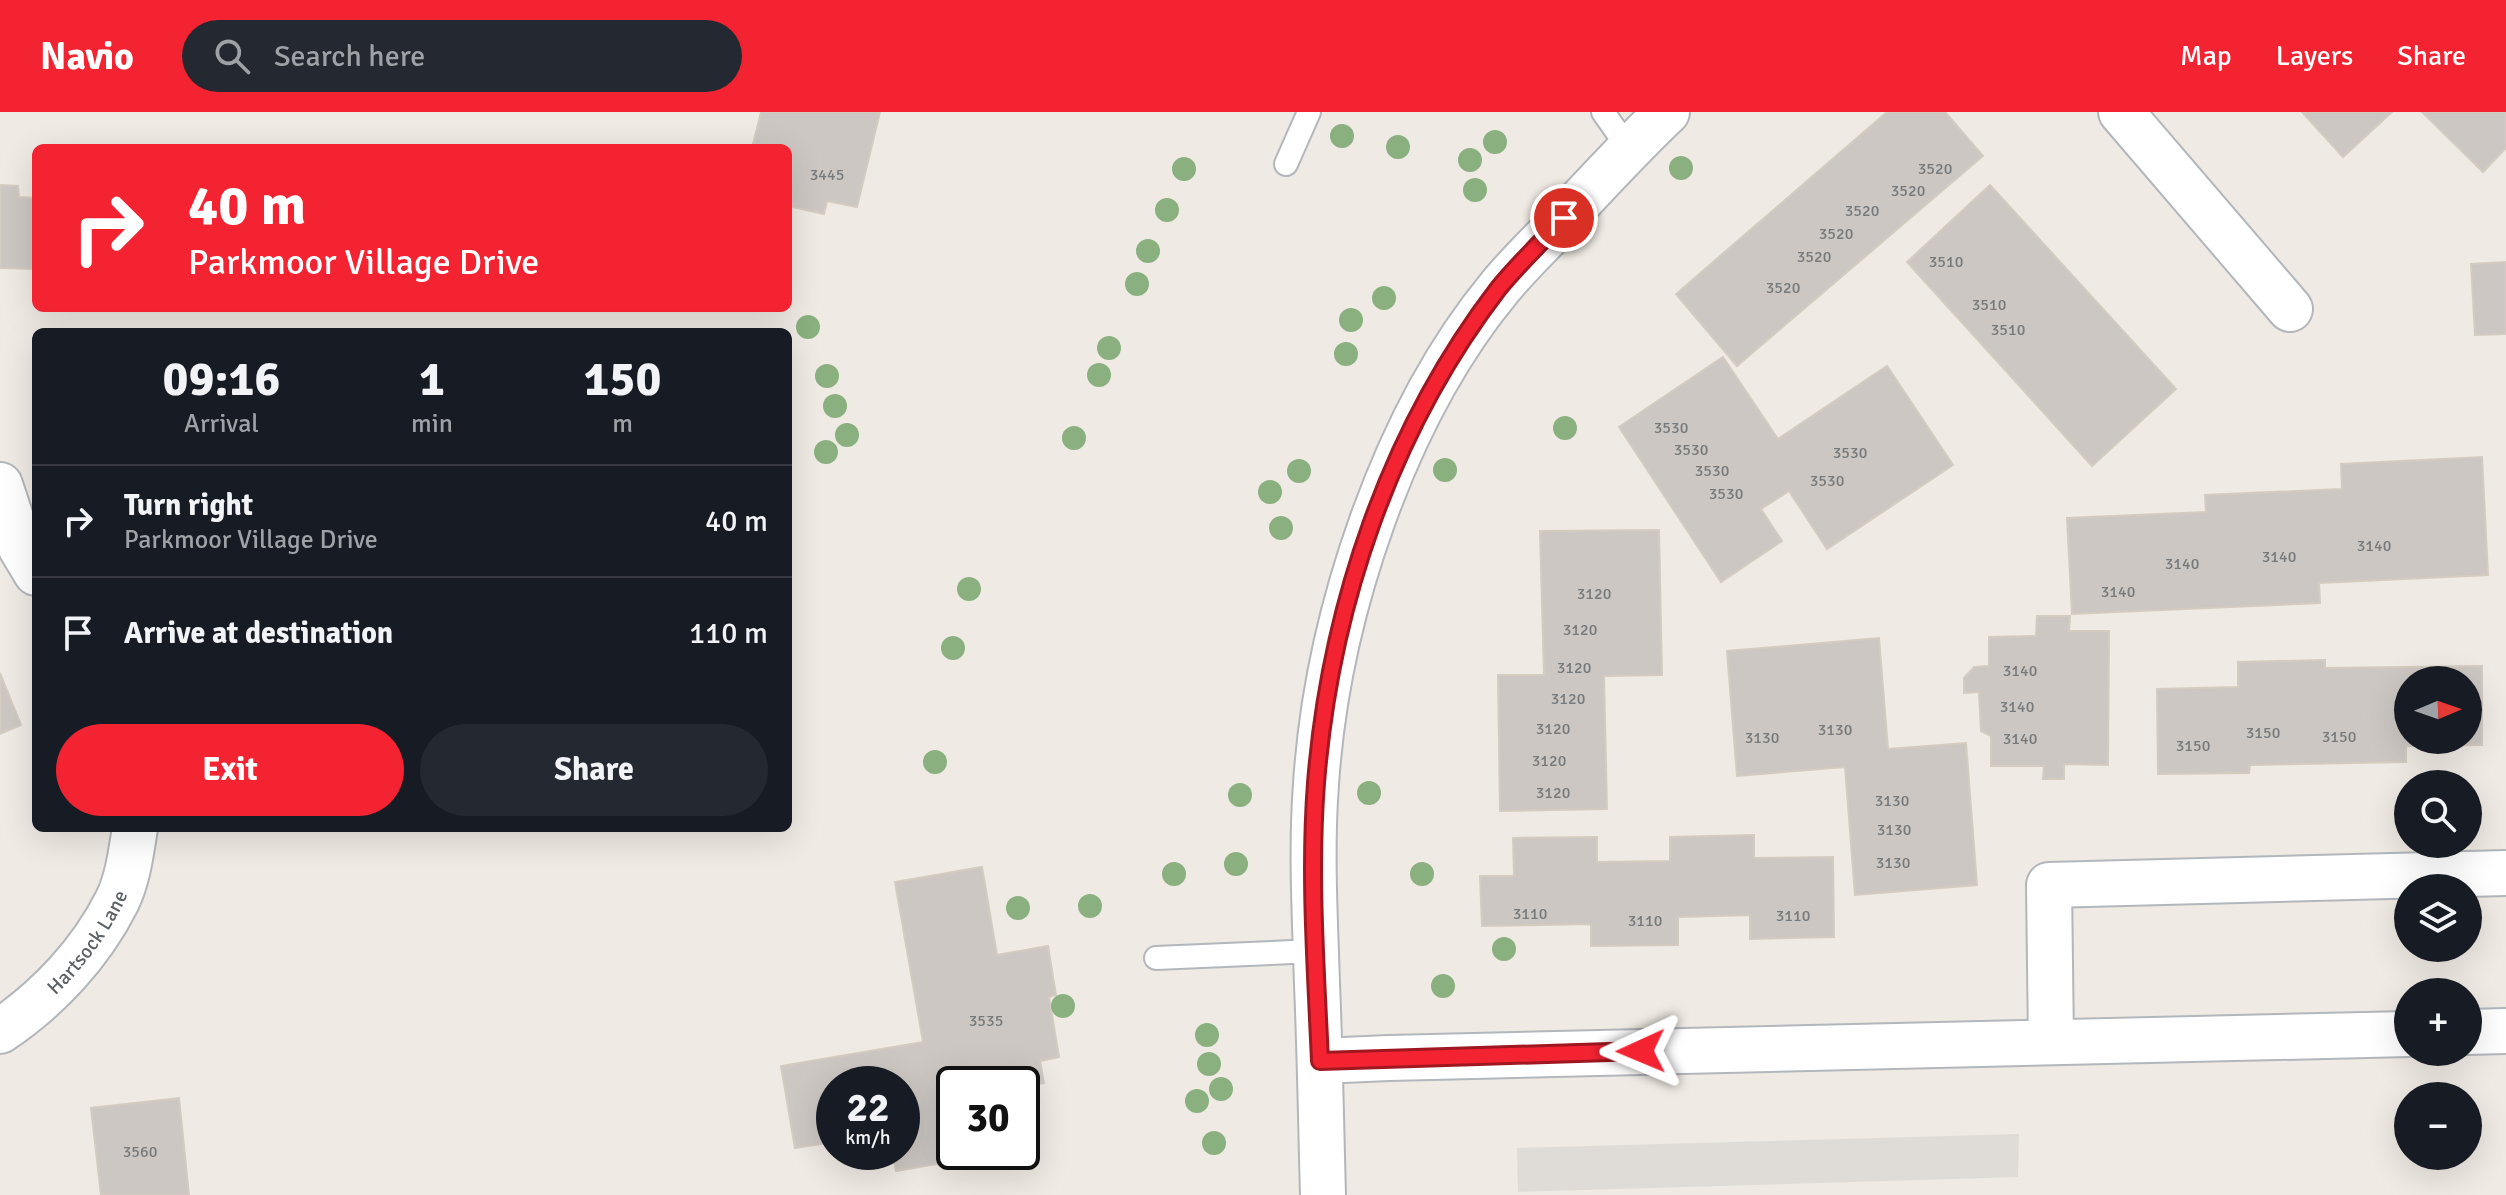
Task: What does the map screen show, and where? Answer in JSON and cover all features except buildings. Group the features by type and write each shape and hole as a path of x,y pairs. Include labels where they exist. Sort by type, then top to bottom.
{"street":[{"path":"1323,1195 1313,864 1316,782 1328,694 1349,595 1375,511 1407,435 1449,360 1500,288 1667,112"},
{"path":"2121,112 2290,309"},
{"path":"0,485 21,548 32,566"},
{"name":"Hartsock Lane","path":"0,1031 43,998 83,953 101,927 118,899 130,863 134,832"},
{"path":"2051,1042 2049,885 2506,873"},
{"path":"2482,1032 2506,1031"},
{"path":"1320,1061 2394,1034"}],"lane":[{"path":"1286,164 1309,112"},
{"path":"1603,112 1629,149"},
{"path":"1156,958 1316,951"}],"shaded area":[{"path":"2019,1134 2018,1177 1518,1192 1517,1148"}],"route":[{"path":"1564,218 1500,288 1449,360 1407,435 1375,511 1349,595 1328,694 1316,782 1313,864 1320,1061 1641,1051"}]}
